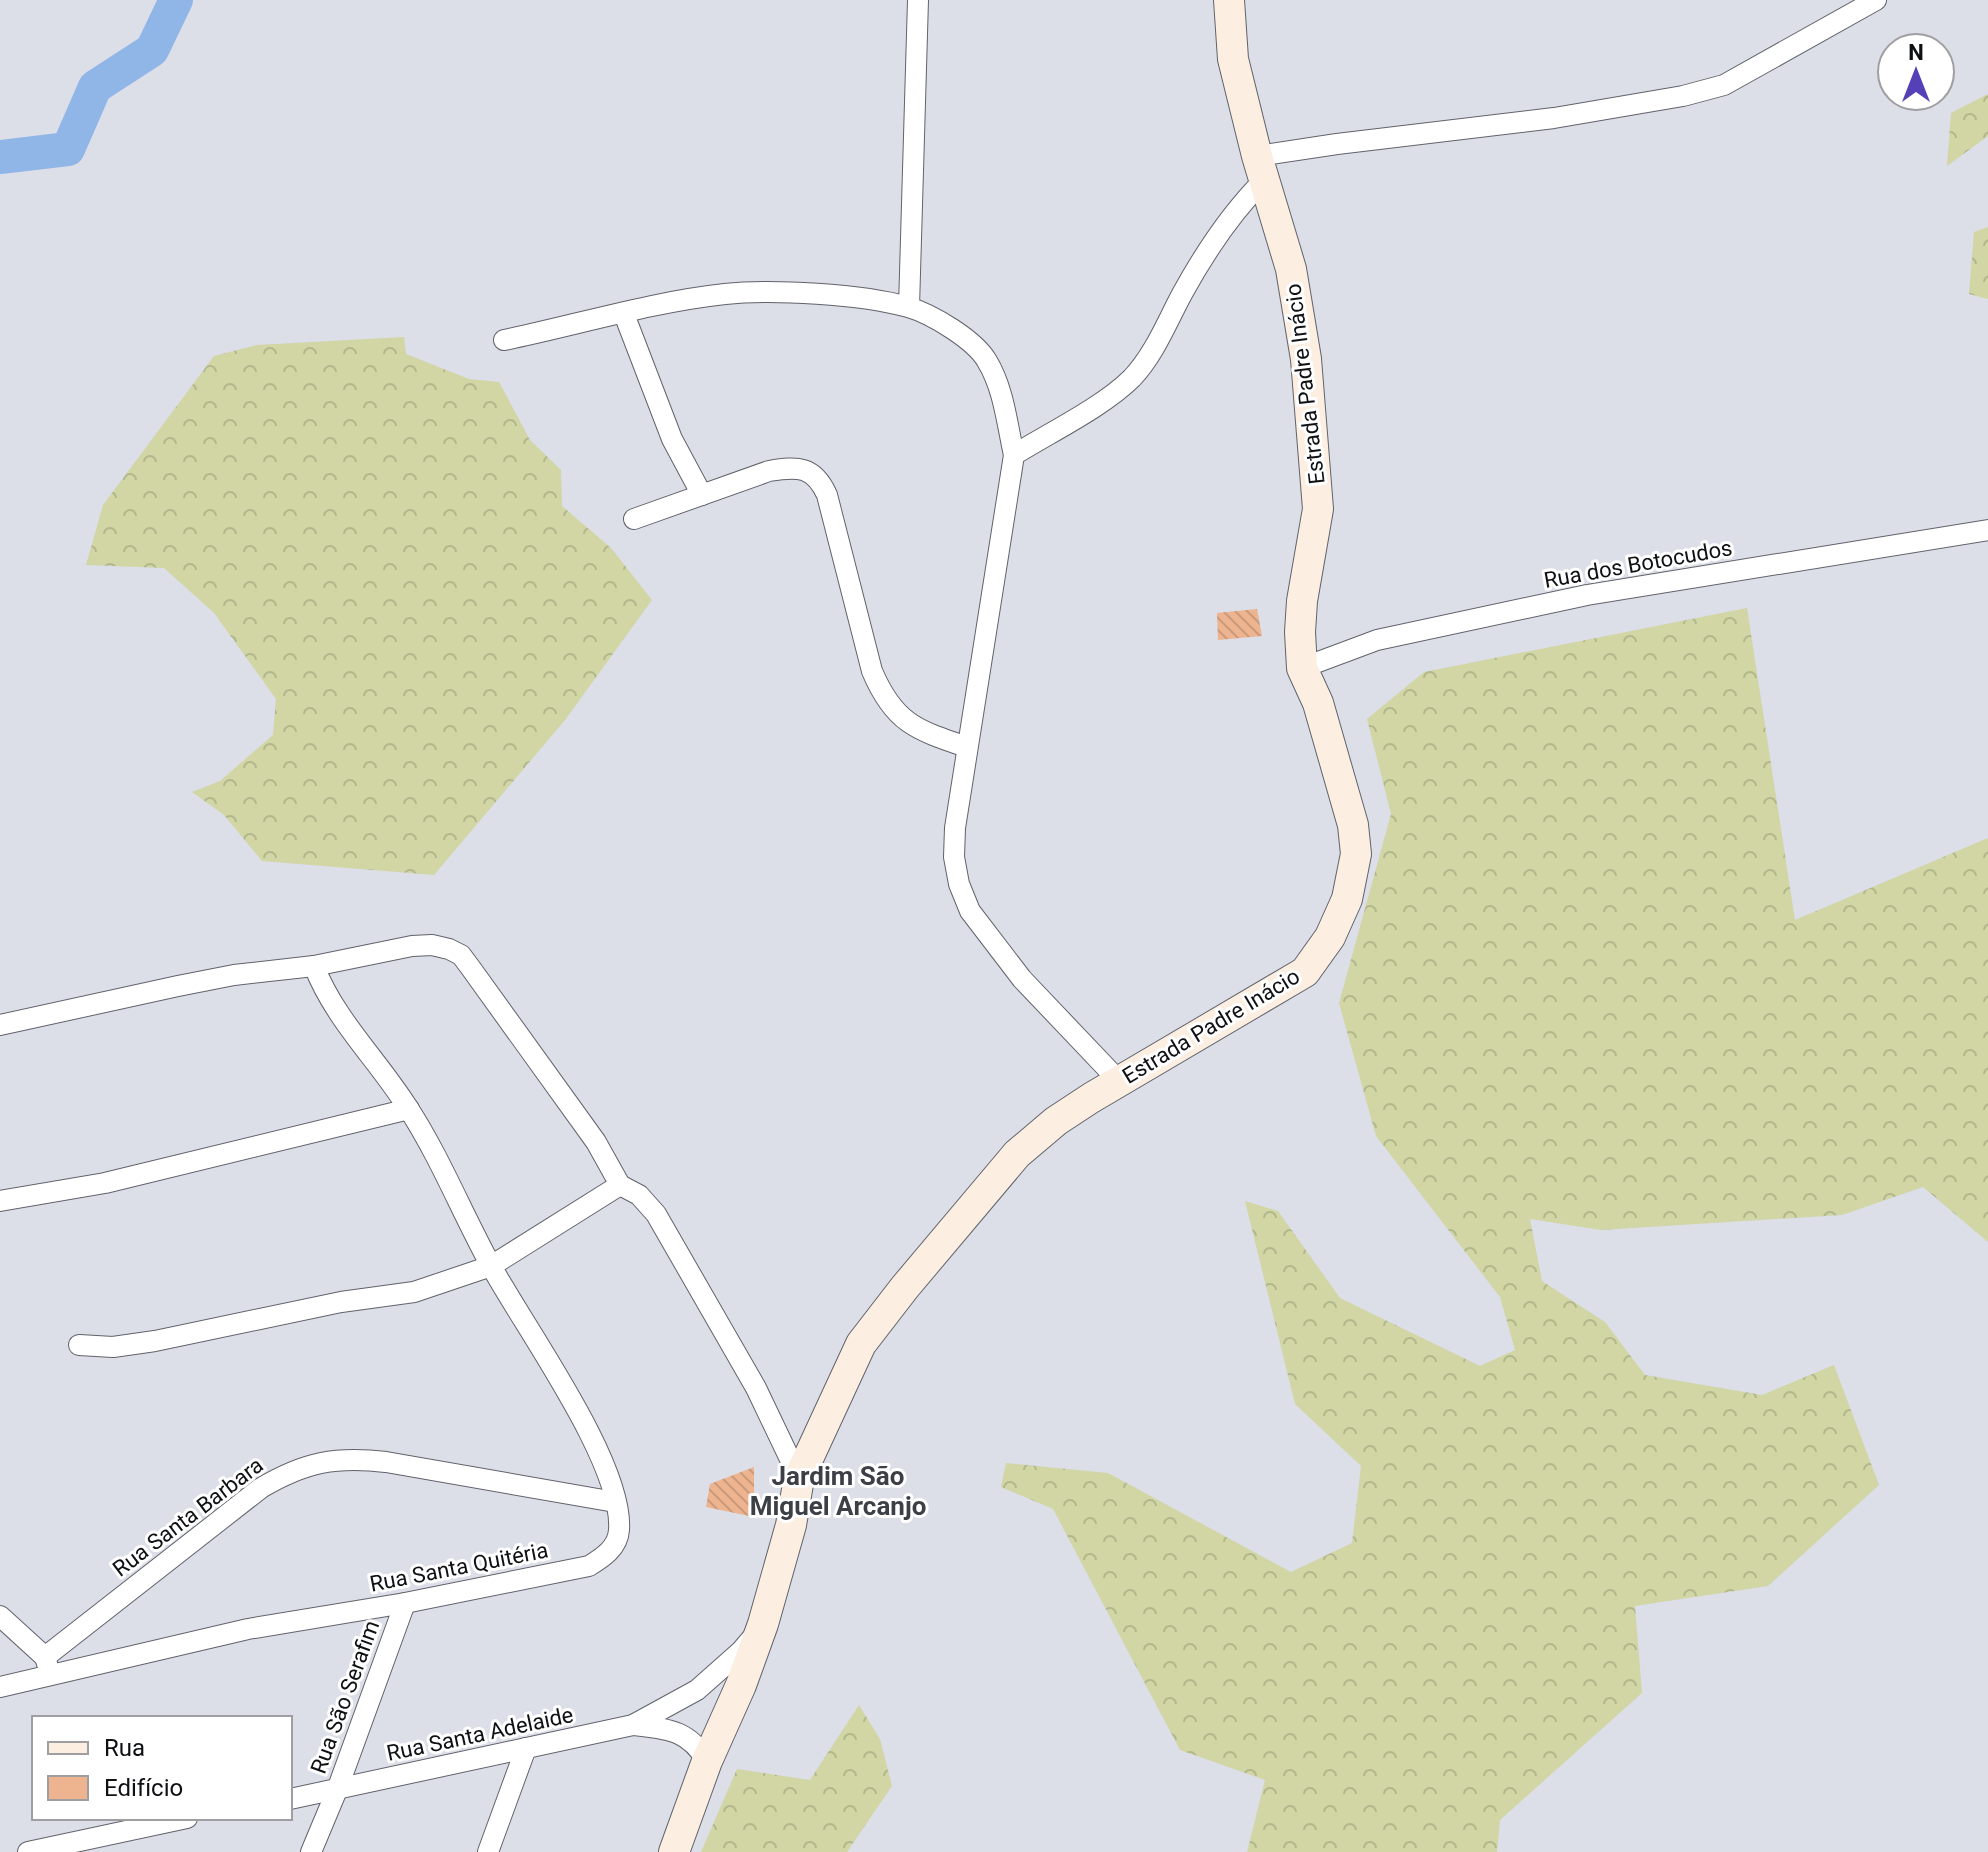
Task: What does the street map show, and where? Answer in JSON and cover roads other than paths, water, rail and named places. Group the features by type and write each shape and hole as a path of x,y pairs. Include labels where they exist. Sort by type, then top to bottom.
{"street":[{"path":"909,307 918,0"},
{"name":"Estrada Padre Inácio","path":"674,1852 763,1624 791,1525 799,1478 861,1344 1017,1154 1056,1121 1119,1081 1305,972 1330,937 1347,899 1356,854 1353,825 1318,703 1302,668 1302,601 1318,509 1306,359 1291,269 1260,168 1233,59 1229,0"},
{"path":"1014,455 1131,379 1260,168 1337,144 1554,118 1683,96 1724,85 1876,0"},
{"path":"504,340 656,305 727,294 845,297 909,307 967,339 987,360 1001,394 1014,455 967,747 955,828 954,857 959,884 970,911 1022,979 1119,1081"},
{"path":"624,314 672,439 702,495"},
{"path":"634,519 769,471 786,468 806,470 819,478 831,509 872,671 883,697 904,720 932,735 967,747"},
{"name":"Rua dos Botocudos","path":"1302,668 1377,640 1587,595 1988,530"},
{"path":"0,1025 220,978 314,966 412,946 432,945 461,955 596,1142 620,1185 639,1195 656,1214 756,1388 799,1478"},
{"name":"Rua Santa Quitéria","path":"0,1687 48,1665 405,1603 589,1566 602,1558 616,1542 619,1529 615,1502 598,1447 491,1266 409,1109 333,1004 314,966"},
{"path":"0,1201 105,1183 409,1109"},
{"path":"79,1345 113,1347 155,1341 341,1302 414,1292 491,1266 620,1185"},
{"name":"Rua Santa Barbara","path":"48,1665 261,1488 300,1467 321,1461 359,1459 615,1502"},
{"name":"Rua São Serafim","path":"311,1852 337,1790 405,1603"},
{"path":"0,1616 48,1665"},
{"name":"Rua Santa Adelaide","path":"292,1799 633,1725 697,1690 741,1651 763,1624"},
{"name":"Rua Santa Adelaide","path":"633,1725 674,1731 698,1746 707,1761"},
{"path":"488,1852 526,1748"},
{"path":"28,1852 178,1820"}],"waterway":[{"path":"0,157 68,149 95,87 152,50 176,0"}],"district":[{"name":"Jardim São Miguel Arcanjo","path":"838,1491"}]}
